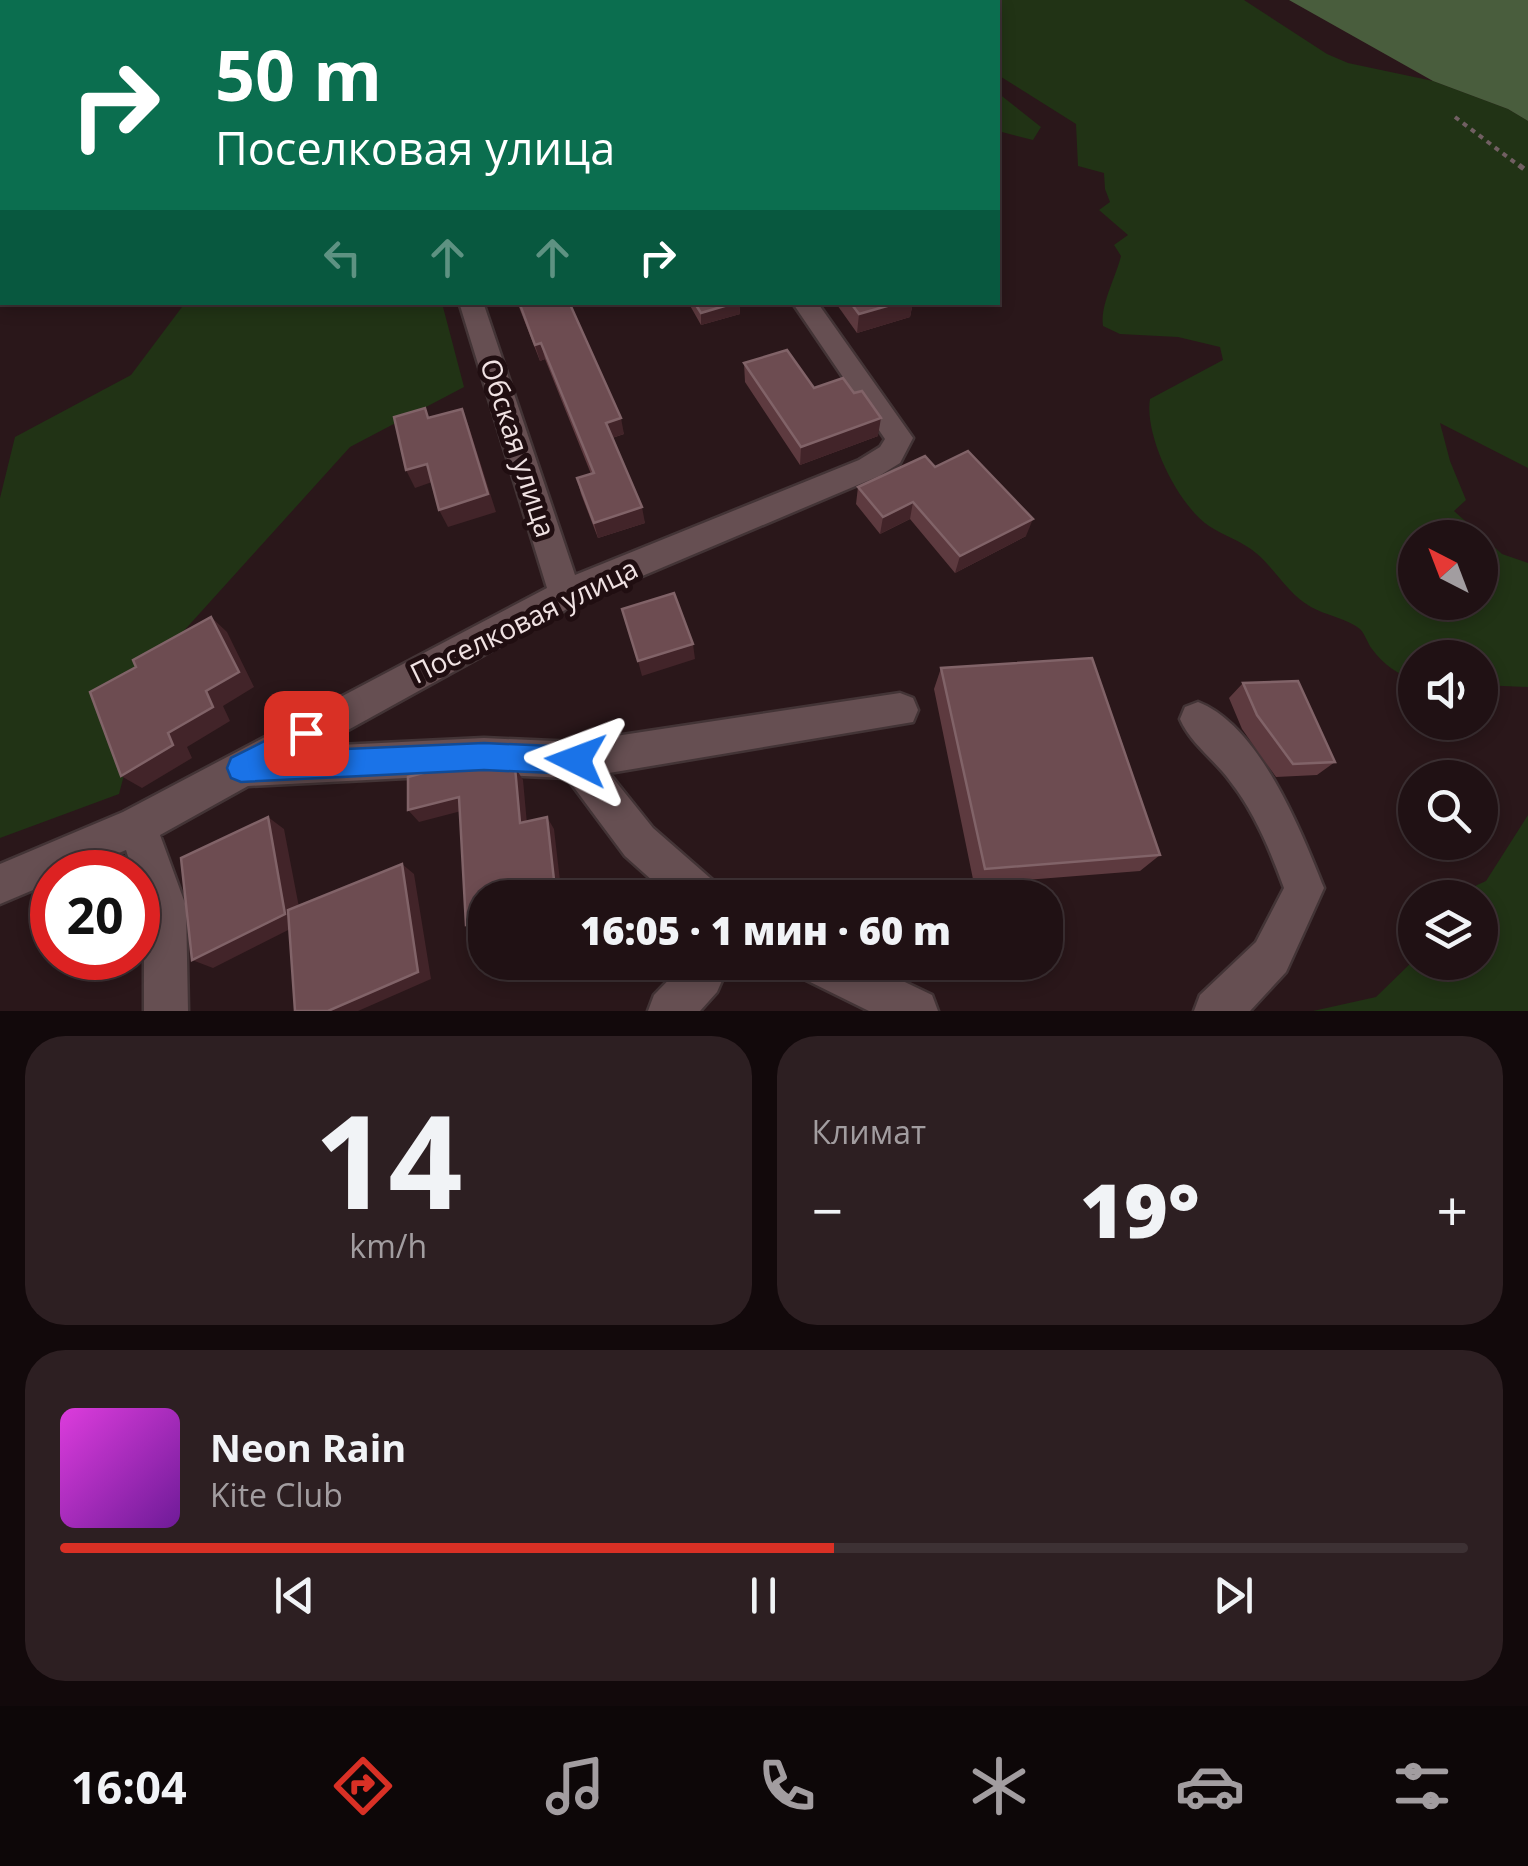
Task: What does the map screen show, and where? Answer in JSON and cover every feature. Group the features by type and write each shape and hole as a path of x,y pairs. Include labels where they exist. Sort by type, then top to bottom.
{"street":[{"name":"Обская улица","path":"472,305 564,594"},
{"name":"Поселковая улица","path":"0,884 137,826 564,594 890,455 899,438 806,305"},
{"path":"241,768 484,756 576,760 900,710"},
{"path":"1198,719 1238,756 1274,812 1304,888 1278,952 1258,979 1216,1011"},
{"path":"576,760 639,842 682,880"},
{"path":"137,826 165,906 166,1011"},
{"path":"670,1011 699,980"},
{"path":"852,980 916,1011"}],"path":[{"path":"1455,117 1528,172"}],"shaded area":[{"path":"1000,0 1244,0 1327,54 1348,63 1433,81 1508,109 1528,121 1528,468 1440,423 1466,500 1454,511 1464,520 1398,520 1398,620 1498,620 1498,550 1528,563 1528,687 1498,686 1498,640 1398,640 1398,672 1377,655 1360,629 1303,602 1256,553 1197,516 1175,486 1158,450 1152,432 1150,399 1223,360 1220,347 1178,337 1120,334 1103,326 1106,300 1121,256 1114,245 1128,235 1099,210 1110,202 1104,173 1078,166 1076,124 1000,76"},
{"path":"1289,0 1528,0 1528,121 1508,109 1433,81"},
{"path":"1000,95 1041,127 1033,140 1000,132"},
{"path":"184,305 443,305 464,387 350,447 153,665 119,794 0,838 0,498 15,437 131,375"},
{"path":"1528,815 1528,1011 1313,1011 1376,997 1398,976 1398,980 1498,980 1498,880 1487,880"}],"building":[{"path":"520,305 570,305 621,418 606,423 642,507 594,523 577,478 594,473 541,343 535,345"},
{"path":"696,305 728,305 701,313"},
{"path":"852,305 890,305 859,314"},
{"path":"787,350 814,388 843,378 854,393 862,391 881,418 801,447 744,363"},
{"path":"425,408 428,418 462,409 488,494 439,510 427,464 406,470 394,417"},
{"path":"968,451 1033,519 960,556 913,502 883,517 858,487 925,456 935,467"},
{"path":"674,593 693,644 638,661 622,609"},
{"path":"211,617 239,672 206,691 213,707 168,733 173,745 121,776 90,692 136,667 133,660"},
{"path":"1092,658 1160,855 985,869 941,668"},
{"path":"1298,681 1335,762 1293,764 1257,715 1243,683"},
{"path":"449,766 515,767 520,823 547,817 554,880 468,880 466,925 459,797 408,810 408,777"},
{"path":"268,817 285,914 192,960 181,858"},
{"path":"402,864 418,972 328,1011 295,1011 288,910"}],"route":[{"path":"306,733 241,768 484,756 576,760"}]}
